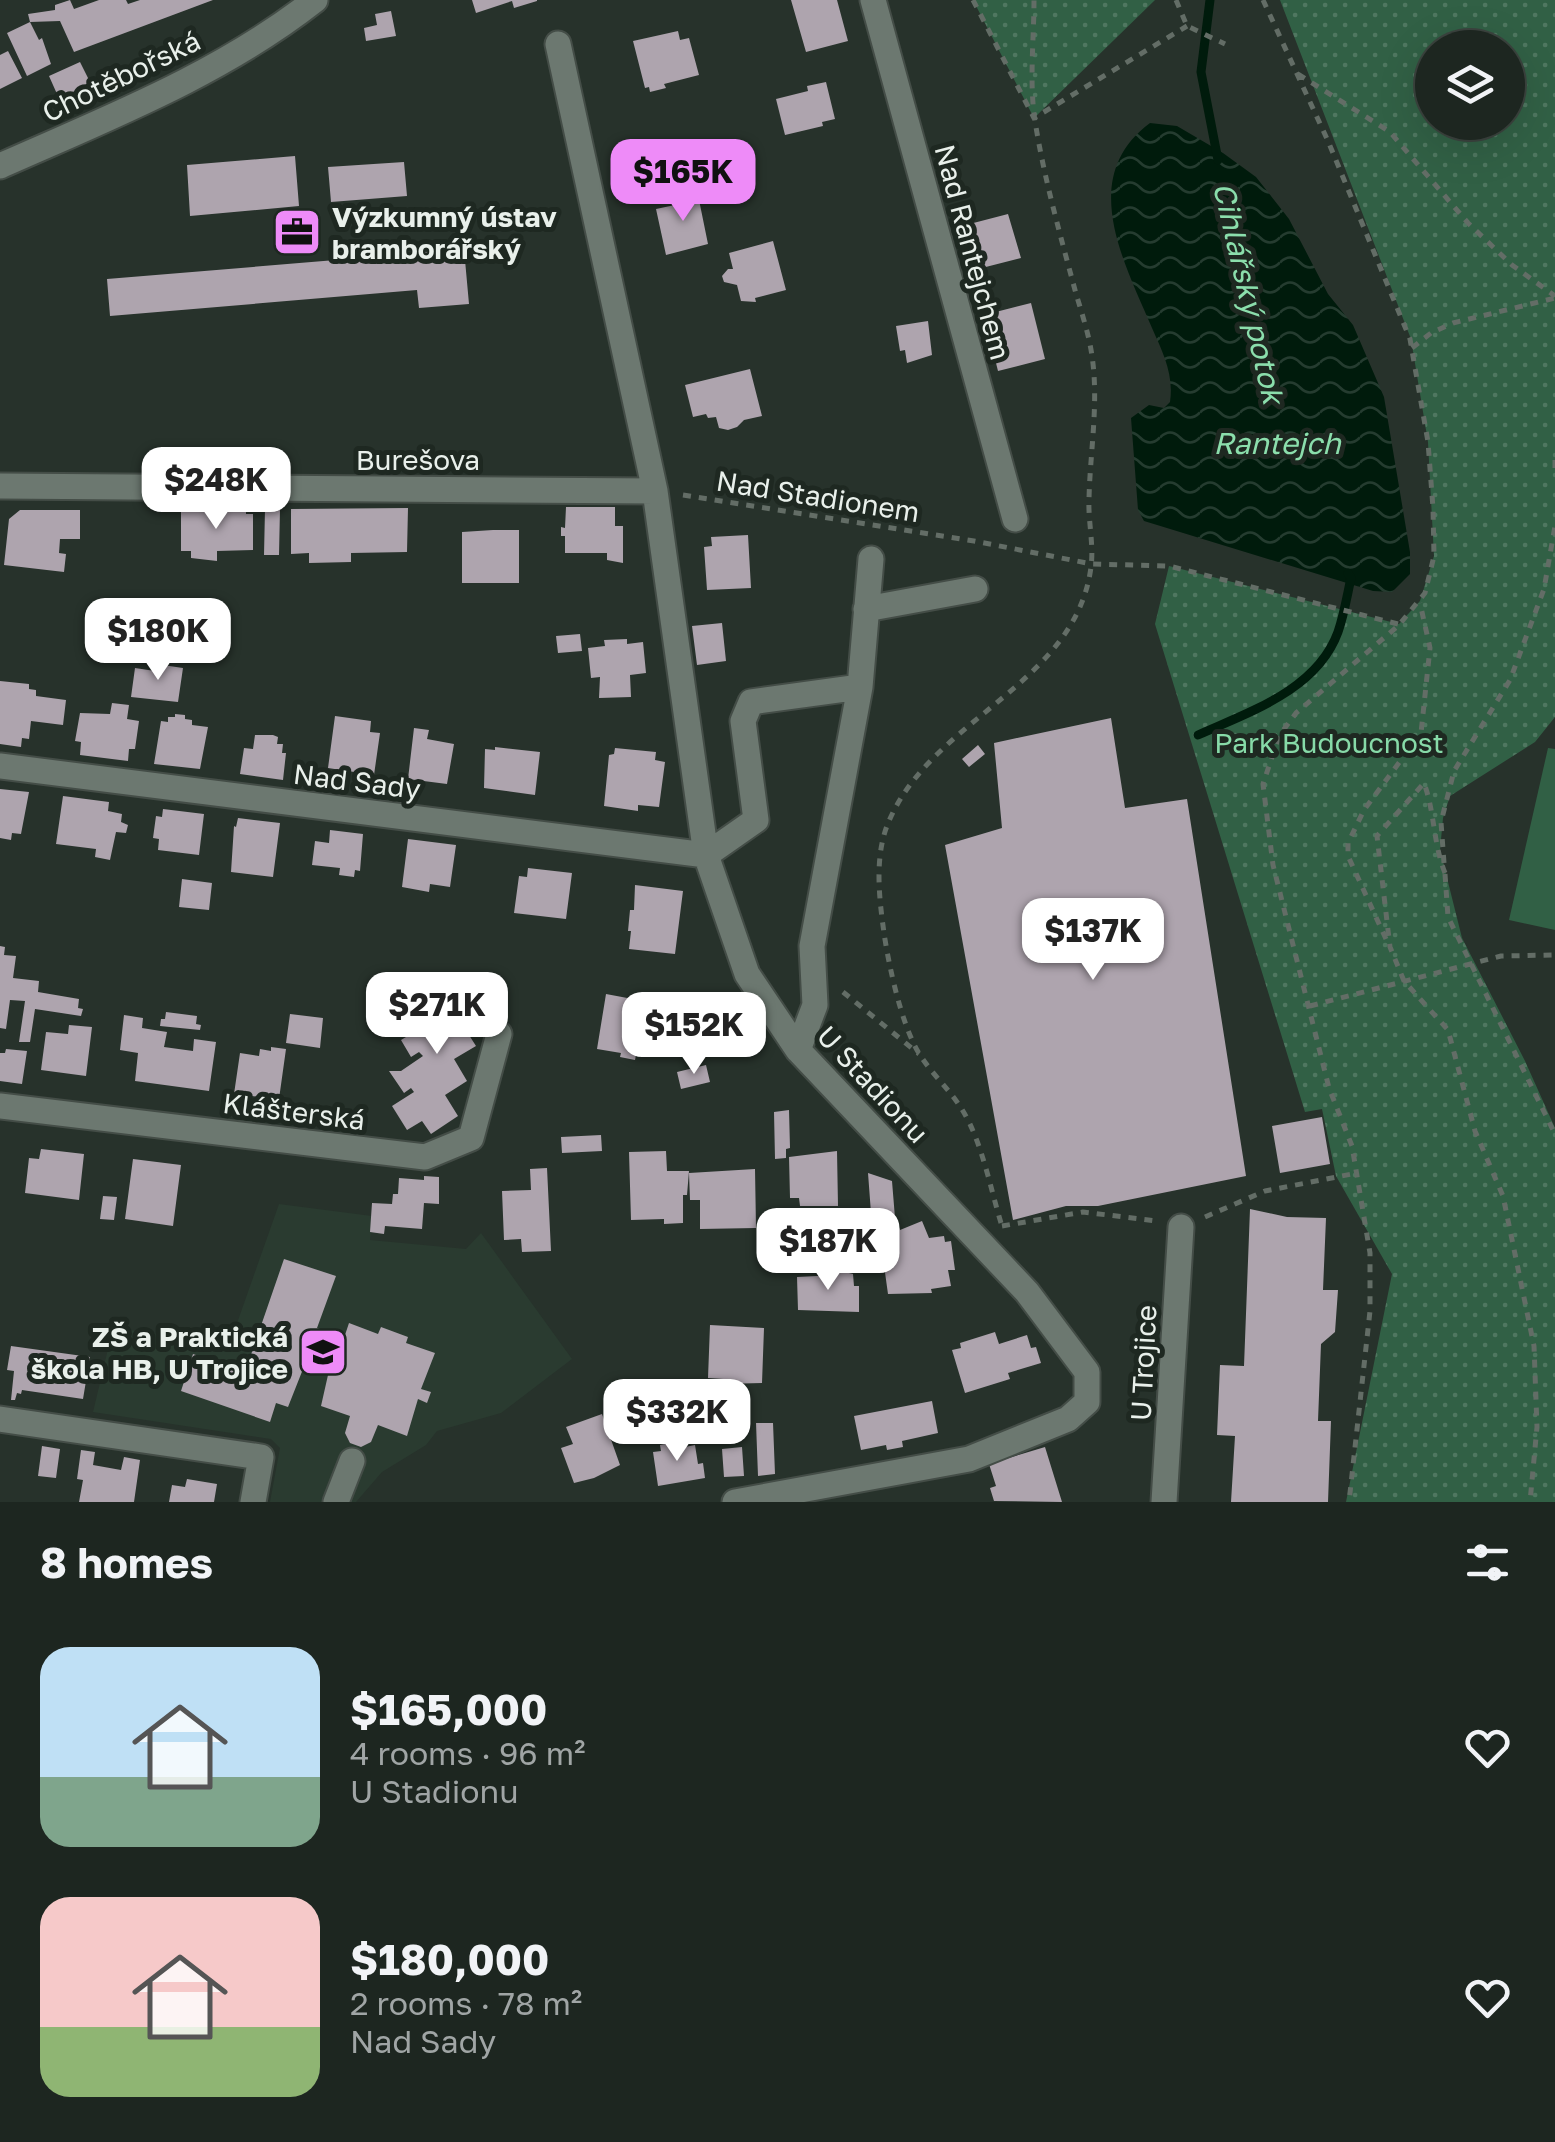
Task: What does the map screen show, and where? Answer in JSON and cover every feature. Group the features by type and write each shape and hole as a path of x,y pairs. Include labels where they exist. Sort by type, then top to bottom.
{"street":[{"name":"Nad Rantejchem","path":"873,0 1015,519"},
{"name":"Chotěbořská","path":"0,166 150,100 268,35 309,2"},
{"name":"U Stadionu","path":"558,44 655,491 706,855 747,974 798,1050 1027,1292 1088,1372 1087,1402 1068,1419 969,1459 735,1502"},
{"name":"Burešova","path":"0,486 655,491"},
{"path":"798,1050 815,1006 812,946 860,688 871,559"},
{"path":"866,609 975,589"},
{"path":"706,855 756,820 744,721 751,702 860,688"},
{"name":"Nad Sady","path":"0,766 706,855"},
{"name":"Klášterská","path":"0,1106 426,1156 471,1138 499,1034"},
{"name":"U Trojice","path":"1164,1502 1181,1227"},
{"path":"0,1419 261,1457 253,1502"},
{"path":"336,1502 352,1461"}],"path":[{"path":"973,0 1034,118"},
{"path":"920,1055 884,938 878,888 888,823 921,769 1063,639 1084,602 1092,564 1092,355 1034,118 1034,0"},
{"path":"1176,0 1187,26 1225,44"},
{"path":"1264,0 1371,243 1412,348 1428,442 1434,508 1434,556 1420,601 1296,714 1280,736 1263,784 1273,865 1329,1088 1352,1146 1370,1253 1370,1311 1349,1502"},
{"path":"1034,118 1187,26"},
{"path":"1295,72 1390,132 1468,223 1512,266 1555,297"},
{"path":"1412,348 1453,323 1555,297"},
{"path":"1555,460 1555,474"},
{"name":"Nad Stadionem","path":"655,491 974,541 1092,564 1169,566 1399,624"},
{"path":"1555,526 1544,589 1510,680 1454,771 1441,822 1448,916 1555,1134"},
{"path":"1420,601 1430,648 1421,733 1364,810 1348,844 1348,856 1404,981 1448,1030 1475,1131 1503,1196 1534,1346 1537,1428 1530,1502"},
{"path":"1390,946 1377,836 1424,783 1434,810 1436,849 1445,873"},
{"path":"1310,1006 1501,956 1555,954"},
{"path":"813,968 920,1055 955,1096 972,1128 1008,1243"},
{"path":"1181,1227 1265,1191 1357,1173"},
{"path":"1002,1226 1083,1212 1136,1216"}],"shaded area":[{"path":"279,1204 372,1216 370,1240 466,1249 481,1233 572,1359 501,1413 437,1431 426,1445 382,1472 356,1502 270,1502 280,1448 271,1439 93,1412 113,1328 230,1343"}],"green space":[{"path":"973,0 1155,0 1034,118"},
{"name":"Park Budoucnost","path":"1280,0 1555,0 1555,717 1535,742 1450,796 1440,850 1462,938 1555,1128 1555,1502 1346,1502 1392,1274 1336,1176 1322,1109 1305,1112 1155,624 1169,566 1399,624 1420,601 1434,556 1428,442 1411,339"},
{"path":"1548,748 1555,749 1555,930 1509,920"}],"water":[{"name":"Rantejch","path":"1150,123 1177,126 1256,177 1289,219 1328,294 1353,325 1384,397 1410,552 1410,574 1392,592 1373,591 1144,521 1138,510 1131,418 1149,405 1164,408 1170,402 1170,382 1164,355 1120,248 1111,194 1116,169 1128,145"}],"building":[{"path":"70,0 74,9 99,0 126,0 128,4 140,0 213,0 74,52 60,21 30,22 28,14 55,10 55,5"},
{"path":"472,0 537,1 514,8 512,1 476,13"},
{"path":"791,0 837,0 848,41 806,52"},
{"path":"391,11 396,36 366,41 364,28 377,25 375,14"},
{"path":"30,22 39,40 42,38 51,64 27,76 7,33"},
{"path":"678,31 680,40 689,38 699,75 650,92 649,87 645,88 633,41"},
{"path":"8,51 22,78 0,89 0,55"},
{"path":"80,62 93,88 61,103 49,76"},
{"path":"826,82 835,119 822,122 823,126 785,135 776,99"},
{"path":"295,156 299,206 190,216 187,165"},
{"path":"404,162 407,196 331,202 328,167"},
{"path":"697,190 708,244 666,255 656,209 675,205 674,196"},
{"path":"1008,214 1021,258 974,270 958,227"},
{"path":"773,241 786,290 755,298 756,302 741,301 737,285 724,282 722,276 733,269 729,253"},
{"path":"406,248 405,254 464,249 469,304 419,308 417,290 110,316 107,279 396,255 395,249"},
{"path":"1031,303 1045,359 998,371 984,315"},
{"path":"928,321 932,355 907,363 905,350 900,351 896,326"},
{"path":"750,369 762,416 744,420 728,430 719,428 716,417 693,417 685,385"},
{"path":"566,507 615,507 615,526 623,526 623,563 607,560 607,553 565,553 561,527 565,528"},
{"path":"408,508 407,552 351,553 351,562 309,563 309,553 291,554 291,509"},
{"path":"181,509 246,509 246,514 253,514 253,550 217,551 217,561 191,558 191,551 181,551"},
{"path":"265,509 280,509 279,555 264,555"},
{"path":"20,510 80,510 80,539 60,539 59,553 66,554 64,572 4,565 9,519"},
{"path":"519,530 519,583 462,583 462,532"},
{"path":"748,535 751,588 707,590 704,547 712,546 711,537"},
{"path":"722,623 726,661 697,665 692,626"},
{"path":"580,634 582,651 558,653 556,636"},
{"path":"627,639 627,644 643,642 646,673 630,675 631,697 599,698 600,677 591,678 588,648 605,646 604,640"},
{"path":"156,664 183,668 178,702 131,697 135,668 155,671"},
{"path":"0,681 29,684 29,689 36,690 36,696 66,700 63,725 31,721 29,739 22,738 21,747 0,744"},
{"path":"112,703 129,705 127,719 139,721 135,749 129,749 128,761 80,755 81,742 75,741 80,713 110,714"},
{"path":"185,715 192,725 208,727 200,769 154,764 161,721 168,722 168,717"},
{"path":"335,716 371,721 370,732 380,733 374,775 328,768"},
{"path":"1111,718 1125,808 1187,799 1246,1176 1098,1206 1066,1206 1013,1220 945,845 1002,828 994,743"},
{"path":"414,728 429,730 427,739 454,744 447,784 408,779"},
{"path":"255,735 273,735 278,737 277,744 283,744 283,780 240,774 244,748 253,749"},
{"path":"978,745 985,754 969,767 962,759"},
{"path":"615,748 656,752 655,760 665,762 659,807 638,805 638,811 604,806 609,755 614,754"},
{"path":"485,749 540,752 535,795 484,788"},
{"path":"0,789 29,792 21,834 12,833 11,840 0,838"},
{"path":"63,796 109,802 108,811 122,814 121,822 128,825 126,833 116,832 110,860 95,857 96,849 56,844"},
{"path":"163,809 204,814 199,855 158,850 159,839 153,838 156,816 162,817"},
{"path":"238,818 280,823 273,877 231,872"},
{"path":"330,830 363,834 360,871 355,870 354,877 339,875 340,868 312,865 315,841 329,843"},
{"path":"408,839 456,845 450,887 430,884 429,892 402,887"},
{"path":"528,868 572,873 566,919 514,913 519,876 527,877"},
{"path":"182,879 212,883 209,910 179,907"},
{"path":"635,885 683,891 675,954 629,949"},
{"path":"0,946 5,947 4,955 16,956 13,978 39,981 38,992 79,999 81,1016 35,1009 30,1042 19,1042 25,1001 10,1000 6,1029 0,1028"},
{"path":"457,976 465,991 471,988 483,1007 477,1010 479,1015 462,1024 476,1046 454,1059 467,1081 445,1095 458,1116 431,1134 422,1121 407,1130 392,1106 414,1092 411,1088 404,1093 389,1071 401,1071 423,1056 419,1052 411,1057 401,1040 431,1022 418,1000"},
{"path":"606,994 638,1000 637,1007 656,1010 648,1057 636,1055 635,1060 597,1049"},
{"path":"166,1012 197,1016 200,1030 160,1026"},
{"path":"290,1014 323,1018 320,1048 286,1043"},
{"path":"124,1015 143,1018 142,1028 167,1032 164,1047 193,1051 194,1039 216,1042 209,1091 135,1081 138,1053 120,1050"},
{"path":"69,1025 92,1027 86,1076 41,1070 46,1032 68,1034"},
{"path":"271,1047 286,1049 279,1099 234,1094 240,1053 259,1056 260,1049 271,1051"},
{"path":"6,1049 27,1051 22,1084 0,1081 0,1053"},
{"path":"706,1065 710,1082 681,1089 677,1072"},
{"path":"789,1110 790,1148 786,1149 786,1158 775,1159 774,1112"},
{"path":"1322,1117 1330,1164 1280,1173 1272,1126"},
{"path":"601,1135 602,1151 562,1153 561,1137"},
{"path":"41,1149 84,1154 79,1200 25,1193 29,1158 39,1159"},
{"path":"666,1151 667,1171 689,1171 687,1195 683,1195 683,1223 631,1220 629,1152"},
{"path":"837,1151 838,1206 800,1206 799,1198 790,1198 789,1157"},
{"path":"133,1159 181,1165 173,1226 125,1219"},
{"path":"547,1168 551,1251 522,1252 521,1239 504,1240 502,1191 531,1190 530,1169"},
{"path":"755,1169 756,1228 700,1229 700,1200 690,1200 689,1173"},
{"path":"868,1173 892,1181 895,1218 900,1230 922,1221 929,1238 944,1236 945,1242 951,1241 955,1270 948,1270 951,1286 931,1289 932,1293 888,1294 882,1251 874,1253"},
{"path":"424,1176 439,1177 439,1204 424,1203 422,1229 385,1226 384,1234 370,1232 372,1203 392,1204 393,1194 398,1194 399,1178 424,1180"},
{"path":"103,1196 117,1197 114,1220 100,1219"},
{"path":"1250,1209 1287,1217 1326,1218 1323,1290 1338,1290 1335,1332 1321,1344 1318,1421 1331,1421 1328,1502 1231,1502 1235,1436 1217,1435 1220,1365 1244,1366"},
{"path":"284,1259 336,1276 317,1328 344,1338 349,1323 378,1334 381,1327 408,1337 406,1343 435,1353 421,1389 431,1392 427,1403 418,1399 407,1436 378,1425 371,1442 361,1447 350,1443 345,1433 350,1416 321,1406 328,1375 332,1373 305,1364 288,1407 276,1403 270,1422 181,1391 193,1354 245,1372"},
{"path":"837,1270 853,1274 854,1286 859,1286 859,1312 798,1310 797,1277 837,1275"},
{"path":"710,1325 764,1328 762,1383 723,1384 723,1379 708,1378"},
{"path":"995,1332 999,1344 1027,1335 1041,1363 1008,1373 1010,1379 965,1393 952,1350 961,1348 960,1343"},
{"path":"11,1346 90,1357 83,1399 22,1390 11,1400 14,1371 7,1370"},
{"path":"932,1401 938,1433 902,1441 903,1447 887,1450 886,1445 861,1450 854,1416"},
{"path":"602,1414 620,1465 574,1483 561,1448 573,1444 566,1427"},
{"path":"756,1423 773,1423 775,1474 758,1476"},
{"path":"679,1441 680,1448 695,1445 705,1478 658,1486 653,1452 661,1451 660,1445"},
{"path":"42,1446 60,1449 56,1478 38,1476"},
{"path":"742,1447 744,1476 724,1477 722,1449"},
{"path":"1045,1447 1062,1502 994,1501 990,1488 996,1486 989,1464"},
{"path":"81,1450 95,1452 93,1465 121,1470 124,1457 140,1460 134,1502 79,1502 83,1480 77,1479"},
{"path":"187,1479 217,1484 214,1502 169,1502 172,1485 185,1487"}],"waterway":[{"name":"Cihlářský potok","path":"1210,0 1201,72 1218,160"},
{"name":"Cihlářský potok","path":"1198,735 1279,697 1314,669 1338,632 1351,578 1348,573"}],"place":[{"name":"Výzkumný ústav bramborářský","path":"297,232"},
{"name":"ZŠ a Praktická škola HB, U Trojice","path":"323,1352"}]}
